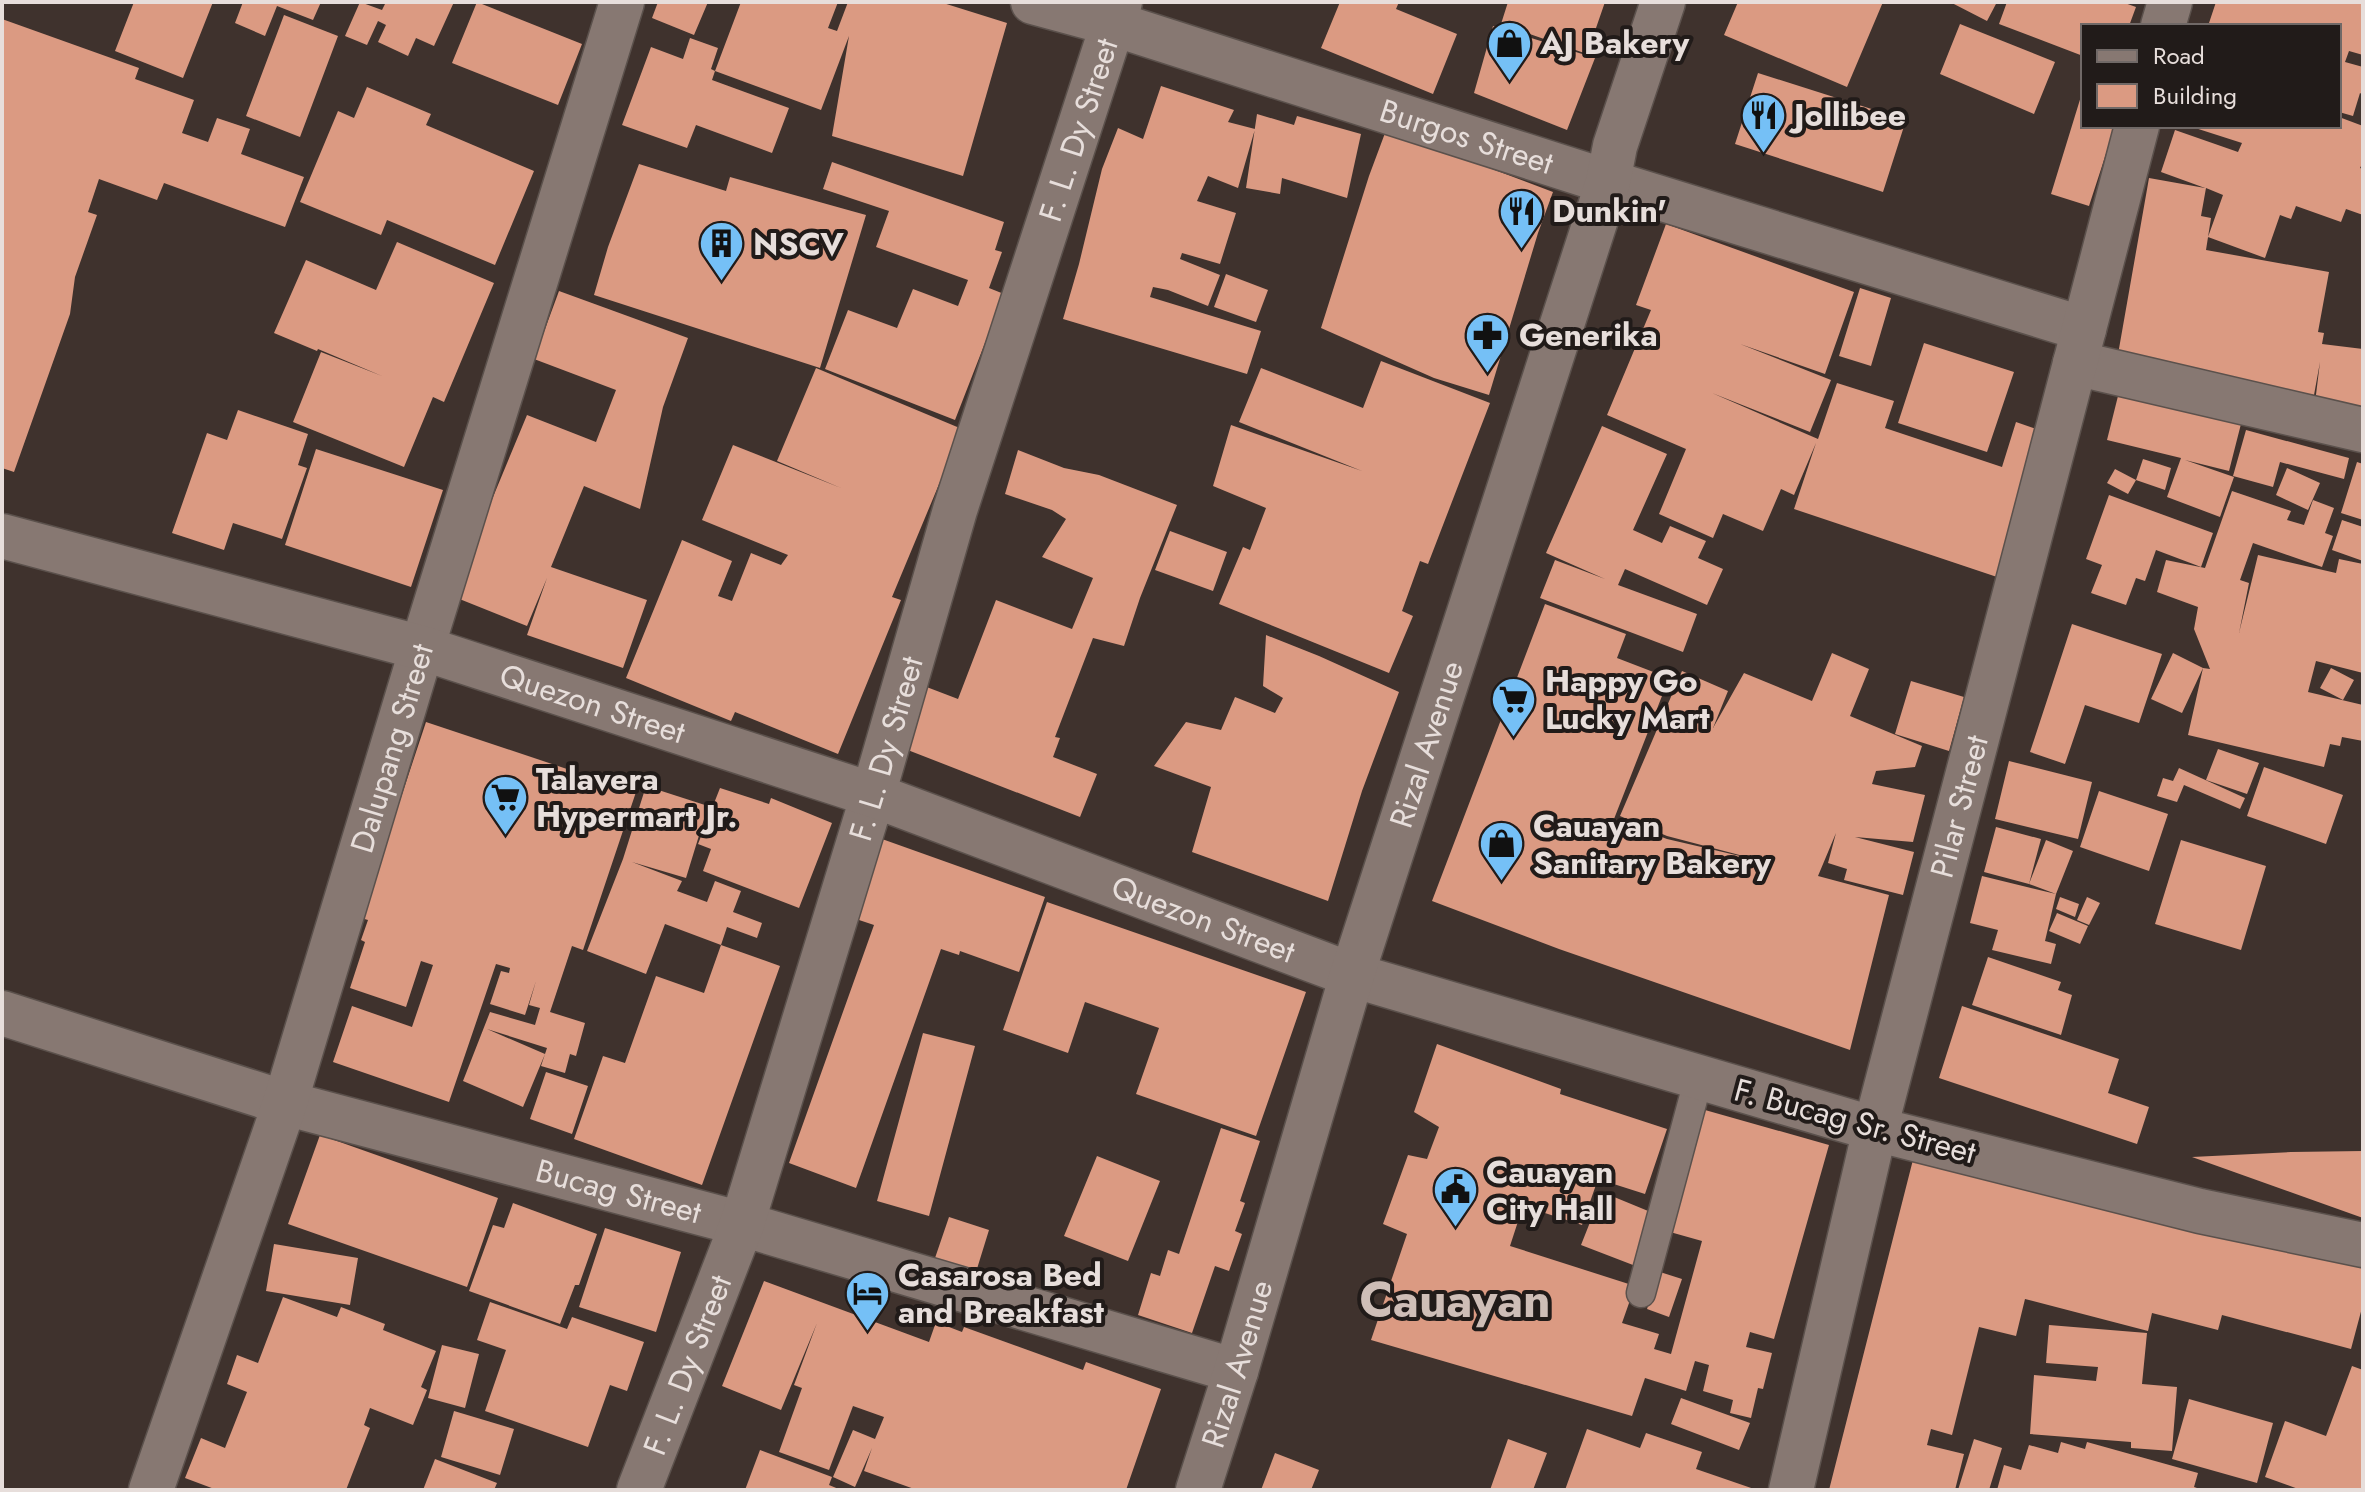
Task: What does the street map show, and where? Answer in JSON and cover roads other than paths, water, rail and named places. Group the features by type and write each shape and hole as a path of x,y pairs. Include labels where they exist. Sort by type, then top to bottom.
{"street":[{"name":"Dalupang Street","path":"151,1490 285,1103 622,2"},
{"name":"Burgos Street","path":"1033,2 1117,13 2080,346 2363,430"},
{"name":"Rizal Avenue","path":"1198,1490 1352,975 1608,182 1615,146 1663,2"},
{"path":"2164,24 2170,2"},
{"name":"F. L. Dy Street","path":"639,1490 742,1224 873,795 955,510 1117,13"},
{"name":"Pilar Street","path":"1791,1490 1875,1129 2136,128"},
{"name":"Quezon Street","path":"2,536 422,648 873,795 1352,975"},
{"name":"F. Bucag Sr. Street","path":"1352,975 1875,1129 2200,1211 2363,1245"},
{"name":"Bucag Street","path":"2,1013 285,1103 742,1224 1236,1371"}],"lane":[{"path":"1641,1293 1699,1077"}],"place":[{"name":"AJ Bakery","path":"1509,82"},
{"name":"Jollibee","path":"1763,154"},
{"name":"Dunkin'","path":"1521,250"},
{"name":"NSCV","path":"722,283"},
{"name":"Generika","path":"1488,374"},
{"name":"Happy Go Lucky Mart","path":"1514,738"},
{"name":"Talavera Hypermart Jr.","path":"505,836"},
{"name":"Cauayan Sanitary Bakery","path":"1502,883"},
{"name":"Cauayan City Hall","path":"1455,1229"},
{"name":"Casarosa Bed and Breakfast","path":"867,1332"}],"district":[{"name":"Cauayan","path":"1455,1300"}]}
